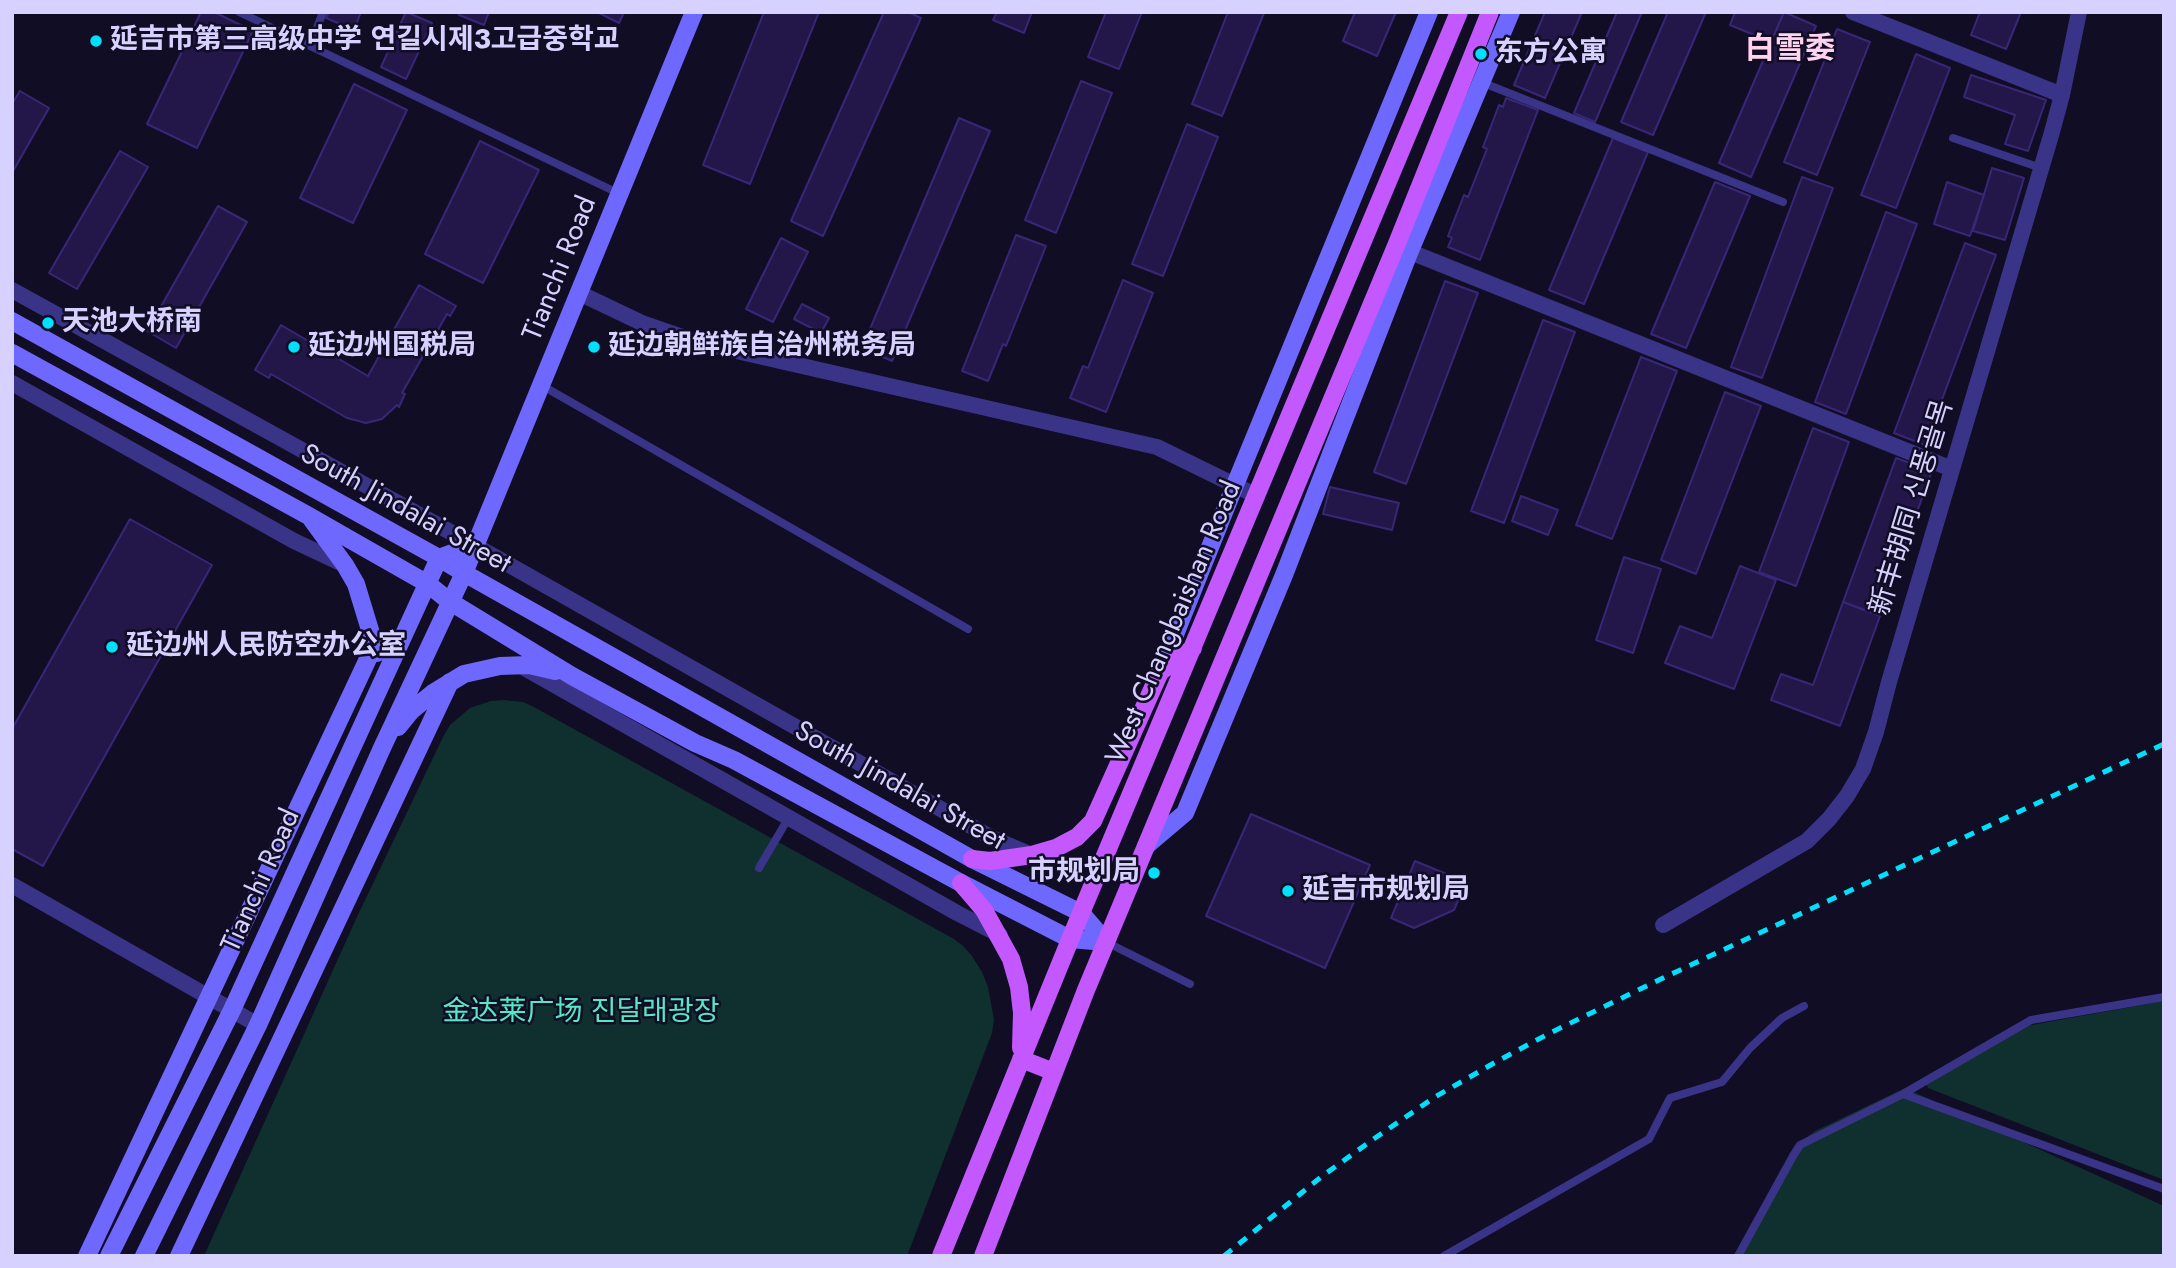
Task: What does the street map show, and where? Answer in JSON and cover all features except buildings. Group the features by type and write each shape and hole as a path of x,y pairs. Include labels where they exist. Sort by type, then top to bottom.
{"main road":[{"name":"Tianchi Road","path":"144,1256 258,1025 464,573 694,12"},
{"name":"West Changbaishan Road","path":"1160,672 1429,12"},
{"name":"West Changbaishan Road","path":"941,1256 1070,939 1459,12"},
{"name":"West Changbaishan Road","path":"1402,249 1490,12"},
{"name":"West Changbaishan Road","path":"984,1256 1054,1072 1146,846 1402,249 1511,12"},
{"name":"South Jindalai Street","path":"12,321 972,859 1081,913 1106,942"},
{"name":"South Jindalai Street","path":"12,353 307,514 428,584 449,601 572,676 695,743 734,760 1070,939 1106,942"},
{"path":"307,514 356,584 383,677"},
{"path":"439,558 474,545"},
{"name":"Tianchi Road","path":"109,1256 232,1010 439,558"},
{"name":"Tianchi Road","path":"86,1256 375,644"},
{"path":"972,859 990,860 1032,855 1056,848 1077,836 1093,821 1160,672 1193,648"},
{"path":"382,748 411,711 450,682 471,672 500,666 529,665 572,676"},
{"path":"179,1256 450,682"},
{"path":"961,883 984,910 1000,935 1011,960 1019,987 1022,1013 1021,1059 1054,1072"}],"street":[{"path":"1853,12 2062,95"},
{"name":"新丰胡同 신풍골목","path":"1663,925 1807,841 1847,796 1863,769 2062,95 2079,12"},
{"path":"1402,249 1952,469"},
{"name":"South Jindalai Street","path":"12,290 474,545 992,838 1032,855"},
{"path":"579,293 642,323 697,342 1157,447 1257,496"},
{"path":"12,383 294,541 345,565"},
{"path":"521,666 1000,935"},
{"path":"12,885 258,1025"}],"lane":[{"path":"239,12 620,194"},
{"path":"310,46 323,12"},
{"path":"1481,82 1783,202"},
{"path":"1953,138 2041,168"},
{"path":"541,385 968,629"},
{"path":"759,868 789,817"},
{"path":"1106,942 1190,984"},
{"path":"1738,1256 1800,1146 1903,1094 2031,1020 2164,997"},
{"path":"1444,1256 1649,1139 1670,1098 1722,1082 1750,1048 1782,1018 1804,1006"},
{"path":"1903,1094 2164,1189"}],"green space":[{"name":"金达莱广场 진달래광장","path":"504,700 523,702 534,707 954,939 972,956 988,987 994,1020 992,1033 907,1256 204,1256 356,919 443,737 450,725 470,708"},
{"path":"2164,1001 2164,1180 1928,1088 1925,1078 2026,1026"},
{"path":"1905,1088 2164,1206 2164,1256 1740,1256 1802,1141 1815,1131"}],"railway":[{"path":"1224,1256 1321,1177 1375,1138 1435,1097 1494,1063 1663,978 2164,744"}],"place":[{"name":"延吉市第三高级中学 연길시제3고급중학교","path":"96,41"},
{"name":"东方公寓","path":"1481,54"},
{"name":"天池大桥南","path":"48,323"},
{"name":"延边州国税局","path":"294,347"},
{"name":"延边朝鲜族自治州税务局","path":"594,347"},
{"name":"延边州人民防空办公室","path":"112,647"},
{"name":"市规划局","path":"1154,873"},
{"name":"延吉市规划局","path":"1288,891"}],"district":[{"name":"白雪委","path":"1790,51"}]}
